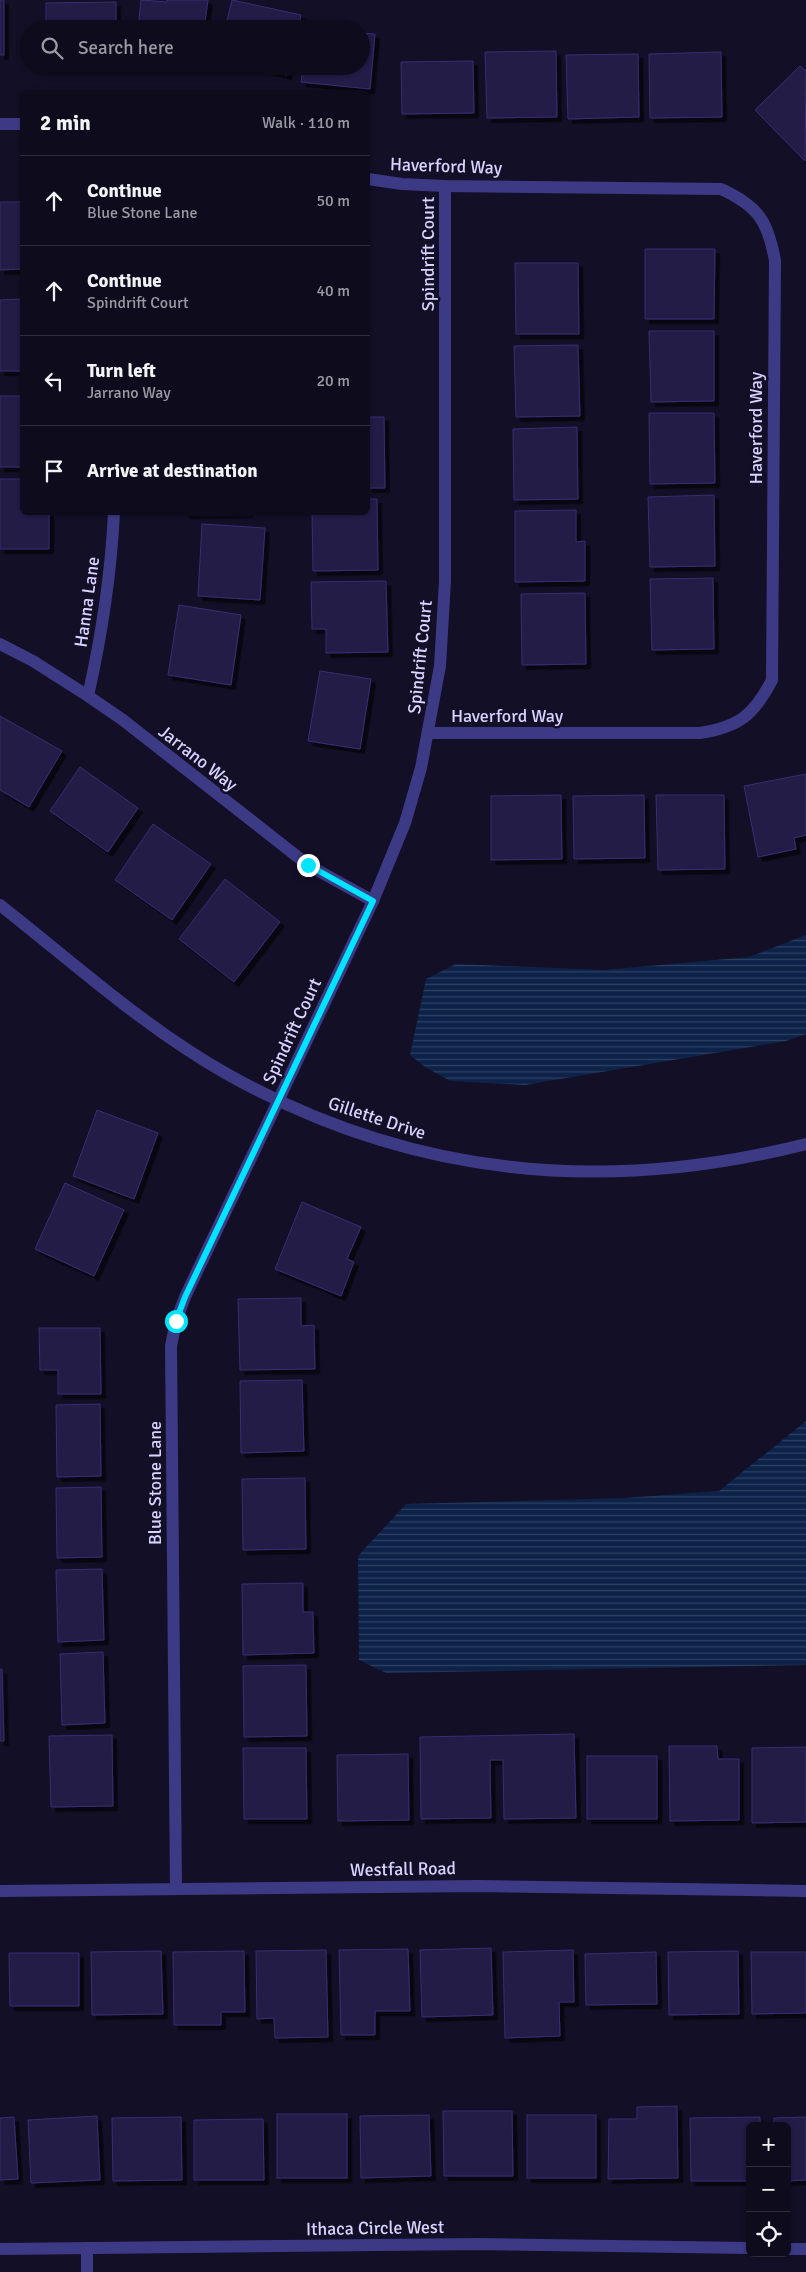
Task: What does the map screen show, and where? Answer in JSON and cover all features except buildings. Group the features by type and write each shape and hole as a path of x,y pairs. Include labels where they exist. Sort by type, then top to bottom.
{"street":[{"path":"0,124 20,124"},
{"name":"Haverford Way","path":"370,179 402,184 445,186 721,188 743,199 760,216 771,237 775,261 772,680 761,701 745,718 724,729 700,733 429,733"},
{"name":"Spindrift Court","path":"278,1100 373,901 405,823 429,733 440,666 445,581 445,186"},
{"name":"Hanna Lane","path":"88,696 103,629 111,572 114,515"},
{"name":"Jarrano Way","path":"0,644 34,661 123,720 293,854 373,901"},
{"name":"Gillette Drive","path":"0,904 155,1027 226,1073 278,1100 356,1132 438,1156 523,1169 608,1173 665,1170 721,1163 806,1144"},
{"name":"Blue Stone Lane","path":"176,1889 171,1346 176,1321 185,1297 278,1100"},
{"name":"Westfall Road","path":"0,1891 479,1886 806,1891"},
{"name":"Ithaca Circle West","path":"0,2249 478,2244 746,2248"},
{"path":"87,2248 88,2272"},
{"path":"791,2248 806,2249"}],"water":[{"path":"806,935 806,1034 786,1041 525,1085 450,1081 425,1067 410,1055 426,979 456,964 604,970 749,957"},
{"path":"806,1421 806,1665 386,1673 359,1660 358,1556 406,1504 624,1498 719,1491"}],"route":[{"path":"176,1321 185,1297 373,901 308,865"}]}
